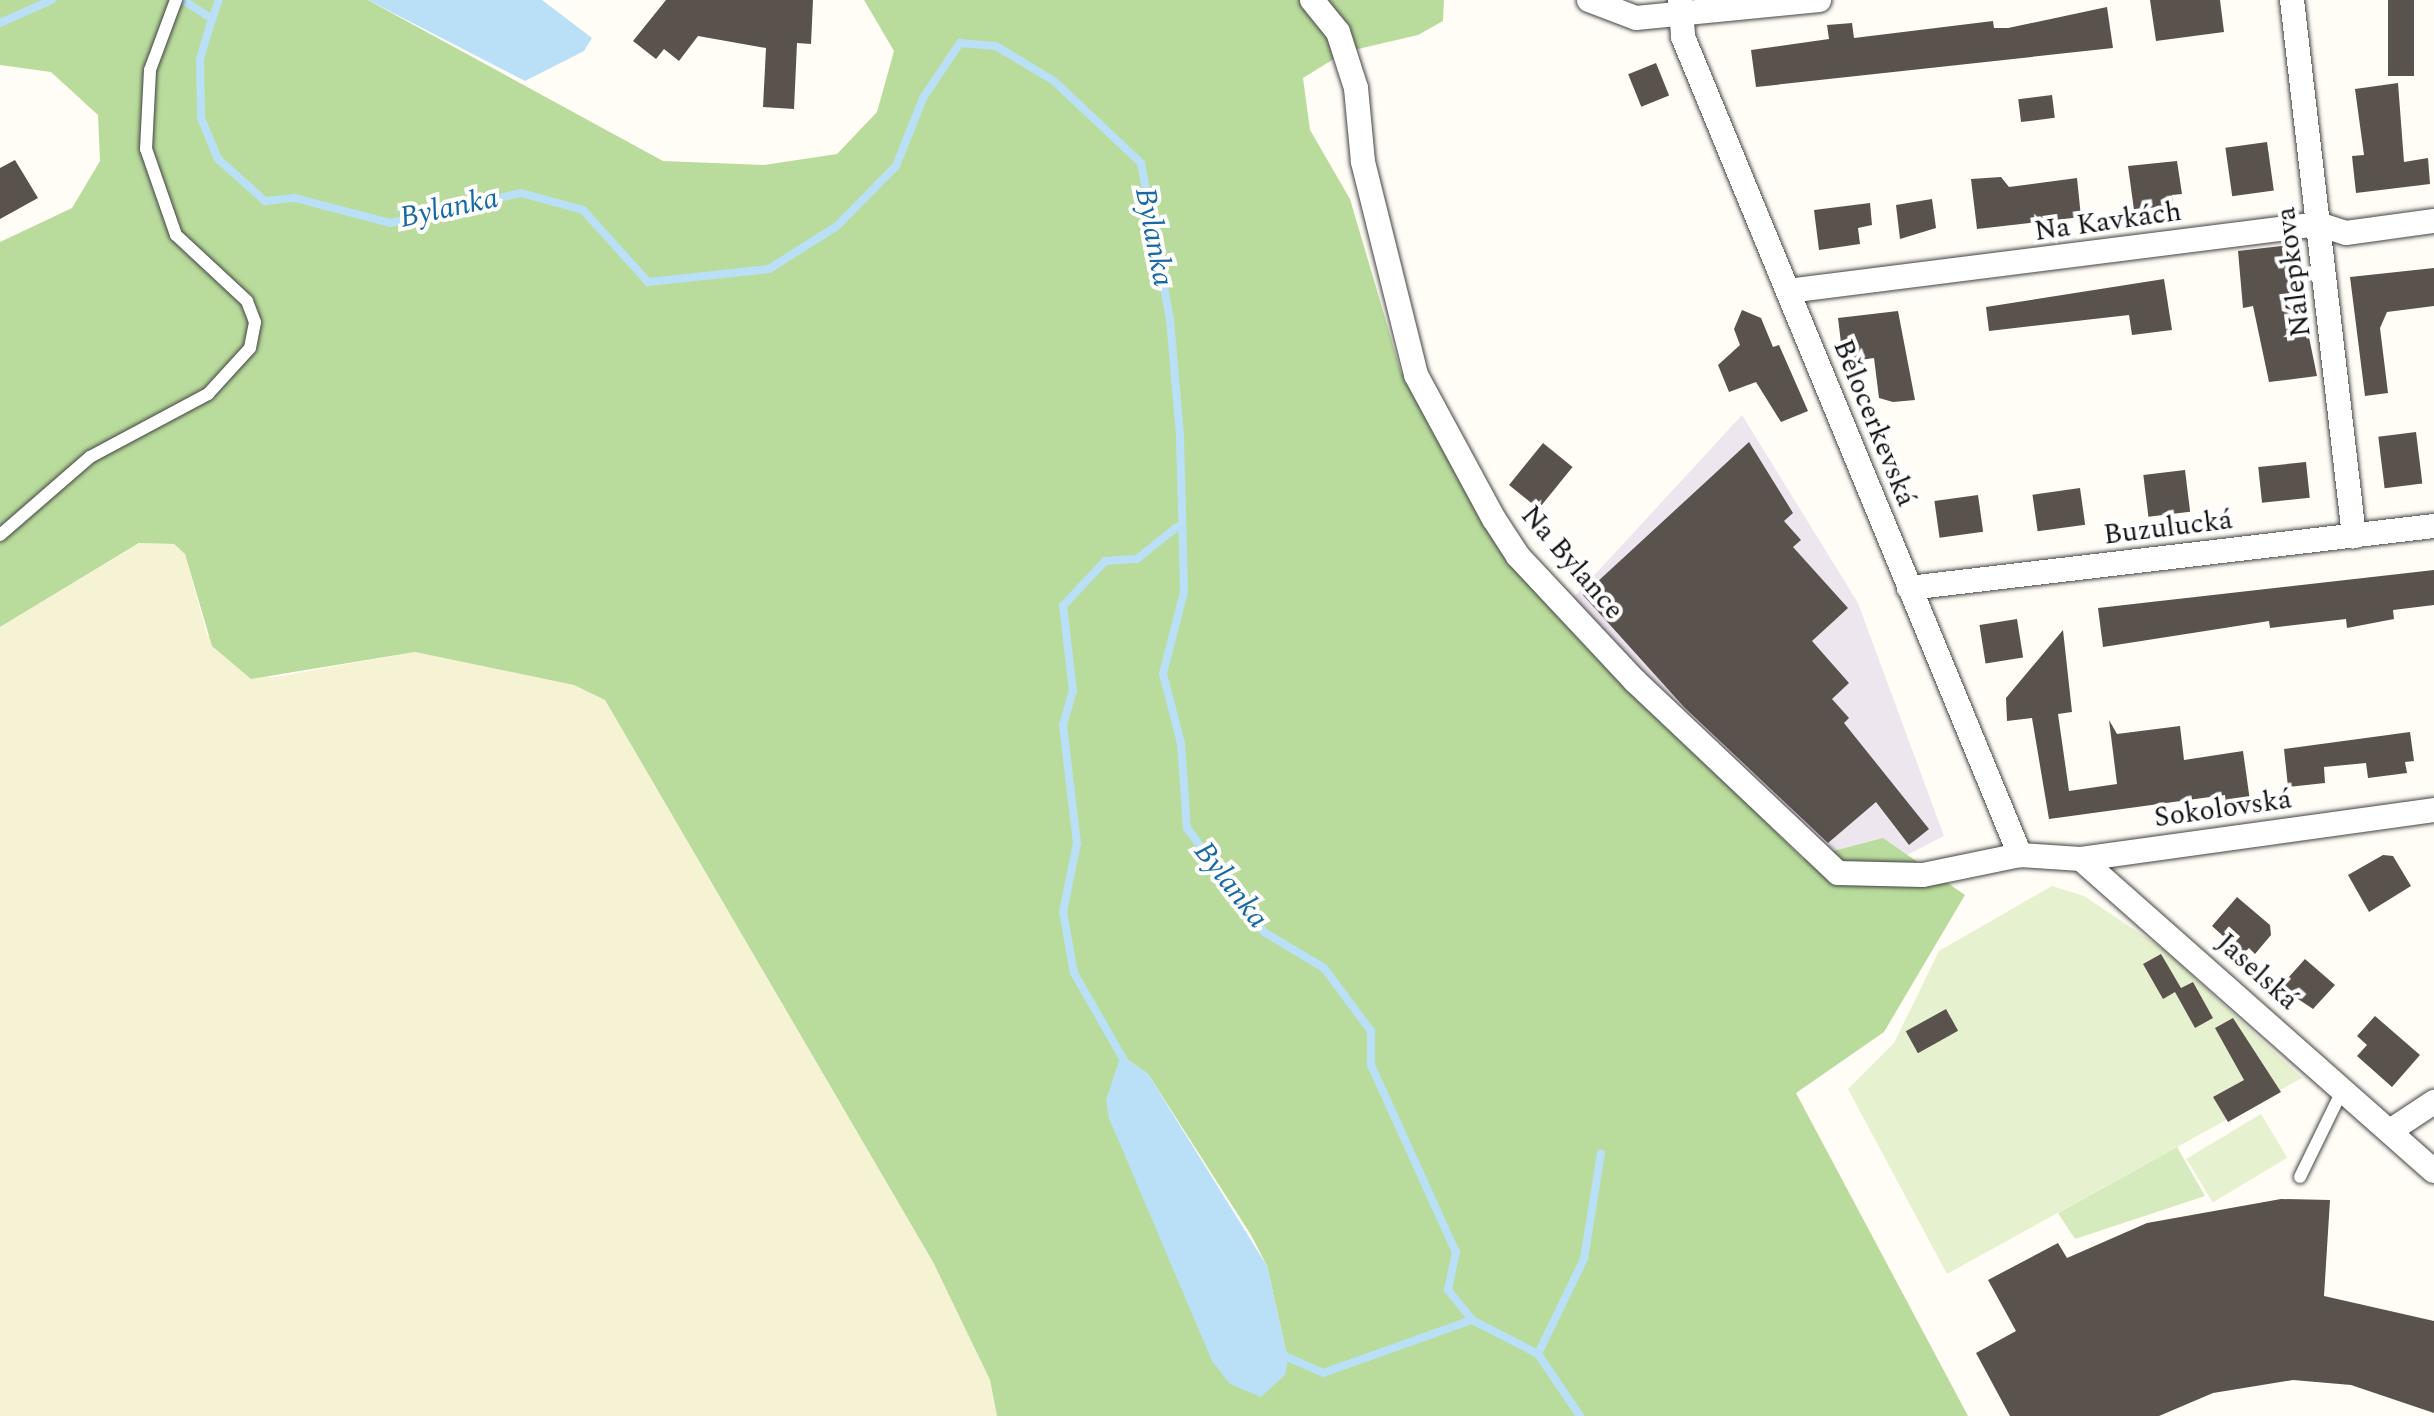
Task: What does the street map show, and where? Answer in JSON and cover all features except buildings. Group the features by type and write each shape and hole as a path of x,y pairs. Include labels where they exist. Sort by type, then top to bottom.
{"street":[{"name":"Na Bylance","path":"1312,0 1338,32 1356,88 1363,162 1416,375 1494,519 1551,590 1838,873 1923,875 2020,855"},
{"path":"1589,0 1636,18 1682,6 1819,0"},
{"name":"Nálepkova","path":"2292,0 2354,536"},
{"name":"Bělocerkevská","path":"1682,6 1683,37 2020,855"},
{"name":"Na Kavkách","path":"1788,291 2318,224 2346,233 2434,221"},
{"name":"Buzulucká","path":"1909,588 2434,526"},
{"name":"Sokolovská","path":"2020,855 2081,859 2434,810"},
{"name":"Jaselská","path":"2081,859 2434,1171"},
{"path":"2390,1131 2434,1102"}],"lane":[{"path":"0,535 90,457 208,394 250,348 255,322 247,301 176,235 146,149 150,70 174,4"},
{"path":"2300,1177 2343,1089"}],"shaded area":[{"path":"1742,415 1858,603 1944,836 1841,889 1552,621"},
{"path":"140,543 174,544 185,554 207,635 270,678 415,652 574,685 605,700 933,1262 990,1380 997,1416 0,1416 0,627"}],"green space":[{"path":"0,0 368,0 663,161 764,165 837,154 877,112 894,51 864,0 1444,0 1443,21 1418,35 1345,52 1303,78 1310,130 1350,199 1401,372 1599,654 1803,859 1883,838 1965,895 1884,1032 1796,1093 1968,1416 997,1416 990,1380 933,1262 605,700 574,685 415,652 251,679 212,646 185,554 174,544 139,543 0,627 0,242 72,208 100,161 98,115 51,72 0,65","holes":["1121,1055 1148,1074 1251,1235 1267,1266 1288,1360 1144,1194 1109,1118"]},
{"path":"2052,886 2084,896 2166,951 2302,1078 1947,1274 1848,1089 1894,1043 1939,951"},
{"path":"2261,1114 2287,1158 2213,1203 2186,1159"},
{"path":"2177,1147 2205,1196 2075,1239 2058,1213"}],"water":[{"path":"368,0 542,0 592,38 584,51 525,81"},
{"path":"1121,1055 1148,1074 1267,1266 1288,1359 1285,1375 1261,1397 1230,1384 1212,1361 1109,1118 1106,1100"}],"waterway":[{"name":"Bylanka","path":"0,23 52,0"},
{"name":"Bylanka","path":"183,0 212,19 200,59 201,118 218,159 265,201 295,198 390,223 521,193 583,210 648,282 769,269 837,226 896,166 923,98 960,43 996,46 1054,81 1141,163 1170,319 1180,436 1184,592 1163,674 1181,743 1187,828 1264,932 1324,968 1371,1031 1371,1065 1456,1252 1448,1290 1472,1320 1538,1354 1580,1416"},
{"path":"212,19 219,0"},
{"path":"1125,1062 1074,973 1063,912 1077,843 1063,725 1073,691 1063,606 1105,561 1137,559 1177,527"},
{"path":"1538,1354 1584,1259 1601,1153"},
{"path":"1278,1353 1323,1373 1472,1320"}]}
